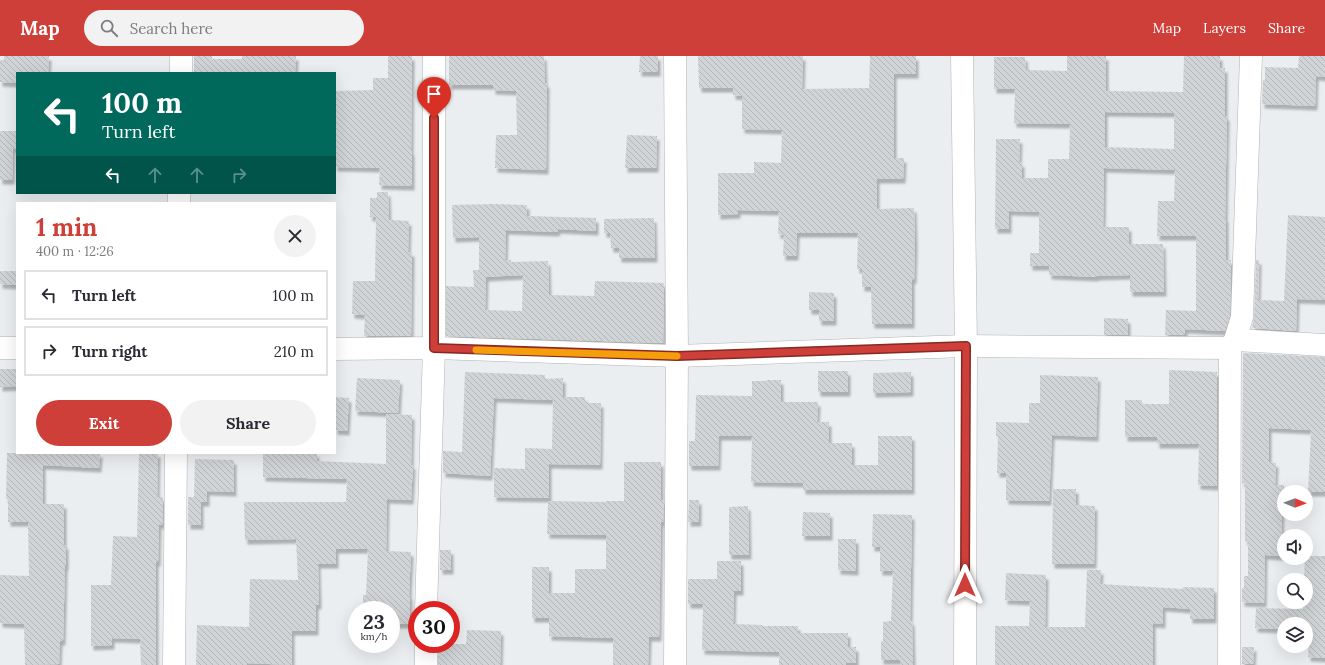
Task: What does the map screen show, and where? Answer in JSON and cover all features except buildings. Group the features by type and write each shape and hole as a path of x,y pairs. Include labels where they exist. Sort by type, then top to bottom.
{"street":[{"path":"181,56 181,72"},
{"path":"426,601 434,348 434,56"},
{"path":"675,56 677,356 675,665"},
{"path":"962,56 966,346 965,665"},
{"path":"1229,665 1232,344 1242,317 1251,56"},
{"path":"336,349 434,348 677,356 966,346 1232,344 1325,345"},
{"path":"0,348 16,348"},
{"path":"174,665 176,454"},
{"path":"426,653 426,665"}],"slow traffic":[{"path":"476,350 677,356"}],"route":[{"path":"434,118 434,348 677,356 966,346 965,585"}]}
